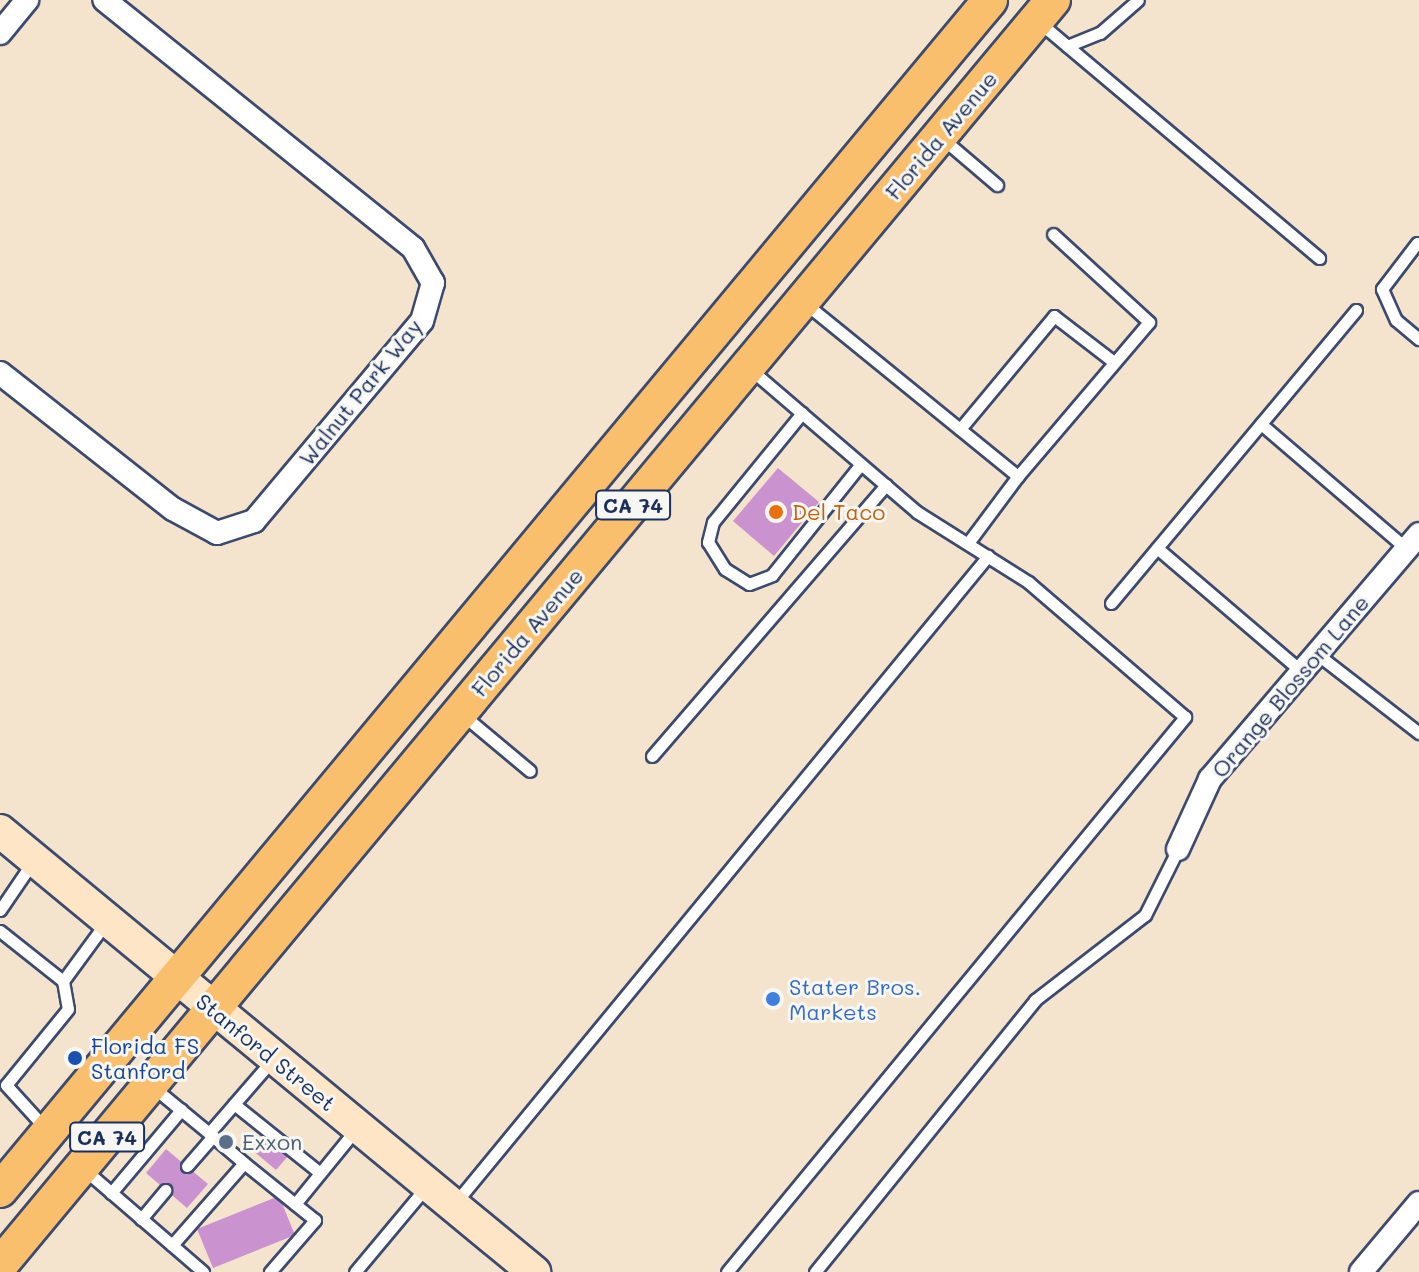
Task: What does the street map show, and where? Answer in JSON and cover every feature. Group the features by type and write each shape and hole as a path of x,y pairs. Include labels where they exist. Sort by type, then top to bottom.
{"main road":[{"name":"CA 74","path":"0,1190 990,0"},
{"name":"Florida Avenue","path":"1,1269 81,1167 1045,10"},
{"path":"748,367 730,349 732,335 820,227 857,159"}],"street":[{"path":"0,33 27,0"},
{"name":"Walnut Park Way","path":"1,375 173,509 217,533 254,521 422,321 433,283 413,248 104,0"},
{"name":"Orange Blossom Lane","path":"1178,849 1210,779 1413,542"},
{"name":"Stanford Street","path":"0,831 525,1269"},
{"path":"1361,1272 1419,1203"}],"lane":[{"path":"1067,46 1100,33 1138,0"},
{"path":"1045,10 1067,46 1319,258"},
{"path":"940,136 997,185"},
{"path":"968,543 1018,476 1149,322 1053,234"},
{"path":"1417,243 1382,289 1396,320 1419,339"},
{"path":"803,301 1018,476"},
{"path":"1111,603 1356,310"},
{"path":"960,429 1054,316 1114,362"},
{"path":"727,1272 1185,717 988,556 886,485 748,367"},
{"path":"802,413 713,522 708,542 725,569 749,584 772,575 861,464"},
{"path":"1261,424 1413,542"},
{"path":"652,756 886,485"},
{"path":"1157,548 1302,672"},
{"path":"453,1206 988,556"},
{"path":"1317,654 1419,733"},
{"path":"460,712 530,771"},
{"path":"815,1272 1035,1000 1145,915 1178,849"},
{"path":"0,910 34,860"},
{"path":"63,981 107,921"},
{"path":"0,931 63,981 68,1009 6,1085 49,1132"},
{"path":"187,1166 273,1058"},
{"path":"150,1085 315,1220 270,1272"},
{"path":"234,1104 320,1173"},
{"path":"111,1193 181,1110"},
{"path":"295,1204 358,1128"},
{"path":"172,1245 244,1163"},
{"path":"81,1167 203,1272"},
{"path":"355,1272 428,1185"},
{"path":"141,1219 165,1190"}],"building":[{"name":"Del Taco","path":"778,468 819,502 774,556 733,521"},
{"path":"265,1134 289,1155 276,1170 251,1149"},
{"path":"166,1149 208,1184 187,1208 146,1173"},
{"path":"279,1196 295,1235 213,1268 197,1229"}],"place":[{"name":"Del Taco","path":"776,512"},
{"name":"Stater Bros. Markets","path":"773,999"},
{"name":"Florida FS Stanford","path":"75,1058"},
{"name":"Exxon","path":"226,1142"}]}
